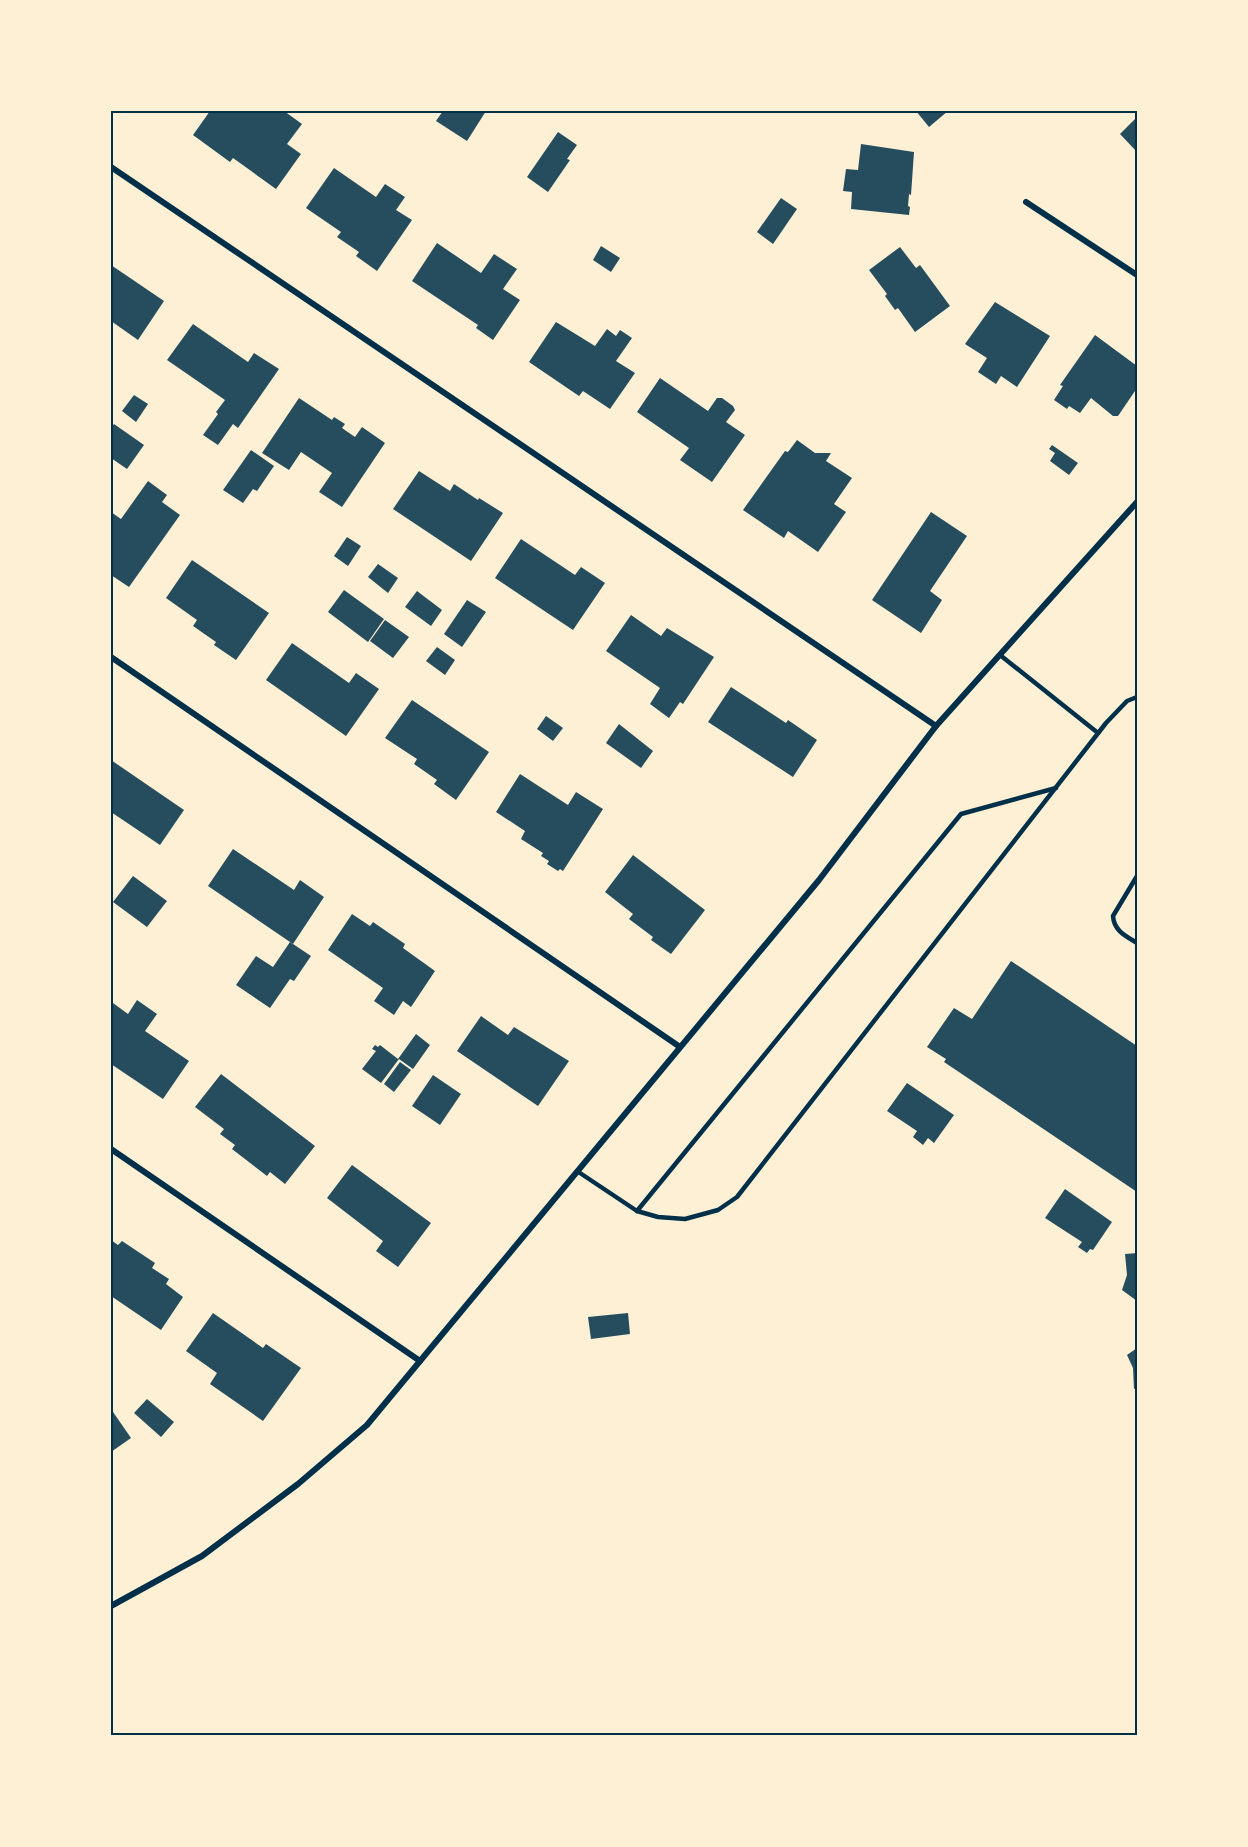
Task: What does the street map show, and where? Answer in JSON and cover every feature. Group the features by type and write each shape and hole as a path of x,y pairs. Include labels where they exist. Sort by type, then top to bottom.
{"street":[{"path":"111,167 936,726"},
{"path":"1026,202 1137,275"},
{"path":"111,1606 202,1556 298,1484 367,1425 819,880 936,726 1137,502"},
{"path":"111,657 680,1047"},
{"path":"111,1149 420,1361"}],"lane":[{"path":"1000,655 1098,733"},
{"path":"577,1171 637,1211 658,1217 685,1219 718,1210 737,1197 1098,733 1127,701 1137,697"},
{"path":"637,1211 961,814 1056,788"},
{"path":"1137,876 1113,916 1113,924 1119,932 1137,943"}],"building":[{"path":"210,111 284,111 302,124 287,144 301,154 276,189 233,158 230,162 193,135"},
{"path":"443,111 486,111 467,141 436,121"},
{"path":"916,111 948,111 929,127"},
{"path":"1137,117 1137,152 1120,134"},
{"path":"558,132 577,145 567,159 570,160 548,192 527,177"},
{"path":"861,144 914,152 909,215 851,209 852,192 843,191 846,169 858,170"},
{"path":"334,168 376,197 385,184 405,197 396,210 412,220 377,271 356,256 359,252 337,237 341,232 306,208"},
{"path":"781,198 797,209 773,244 757,232"},
{"path":"437,243 481,273 494,254 517,269 503,289 520,300 493,340 476,328 478,325 412,281"},
{"path":"601,246 620,258 611,272 593,260"},
{"path":"900,247 916,268 920,265 950,306 915,332 898,308 895,310 885,296 887,294 869,270"},
{"path":"111,265 164,301 138,340 111,321"},
{"path":"995,302 1050,336 1017,387 1001,376 996,384 978,372 987,358 965,344"},
{"path":"556,322 595,346 607,329 616,336 620,330 632,338 616,361 635,373 610,409 583,391 579,396 529,362"},
{"path":"193,324 248,362 254,353 279,369 238,428 233,424 218,445 203,435 225,400 167,360"},
{"path":"1095,335 1137,366 1137,388 1118,416 1113,416 1091,398 1080,413 1069,406 1067,409 1054,400 1063,386 1060,385"},
{"path":"660,378 708,411 717,398 722,398 735,410 726,422 745,435 712,482 680,460 689,448 637,412"},
{"path":"134,395 148,404 136,422 122,411"},
{"path":"299,398 332,420 334,417 345,424 342,428 355,437 362,427 385,443 342,507 319,492 332,473 301,452 289,470 262,453"},
{"path":"114,424 144,445 127,469 111,458 111,428"},
{"path":"797,440 815,453 831,453 826,461 852,478 834,504 846,512 818,552 788,531 784,538 743,510 785,451 788,452"},
{"path":"1052,445 1078,463 1069,475 1050,461 1055,453 1049,449"},
{"path":"251,450 274,466 257,491 253,489 243,503 223,490"},
{"path":"419,471 450,491 454,484 503,513 471,561 393,509"},
{"path":"148,481 167,495 162,502 180,515 129,587 111,575 111,512 121,519"},
{"path":"931,512 967,536 930,591 942,600 921,633 872,600"},
{"path":"347,537 361,546 348,566 334,556"},
{"path":"521,539 575,575 581,567 605,583 573,630 495,578"},
{"path":"192,560 269,613 236,660 214,645 216,642 193,626 197,620 166,598"},
{"path":"378,564 398,578 388,593 368,577"},
{"path":"344,590 384,619 368,642 328,612"},
{"path":"417,591 442,610 431,626 405,607"},
{"path":"467,600 486,612 462,647 444,634"},
{"path":"631,615 661,636 667,628 714,657 683,704 680,702 669,718 650,704 660,688 606,651"},
{"path":"385,620 409,637 393,658 370,641"},
{"path":"292,643 349,683 356,673 379,689 346,736 266,680"},
{"path":"437,647 455,660 445,675 426,661"},
{"path":"731,687 786,723 788,720 817,740 793,777 708,722"},
{"path":"412,700 489,752 456,800 434,784 437,780 414,764 417,759 385,738"},
{"path":"546,716 563,728 553,741 537,729"},
{"path":"619,724 653,751 641,768 606,743"},
{"path":"111,760 184,810 160,845 111,812"},
{"path":"520,774 568,805 576,792 603,809 563,871 560,869 558,871 547,864 549,861 541,856 543,853 521,839 525,831 496,812"},
{"path":"233,849 294,890 300,880 324,897 293,944 208,886"},
{"path":"633,855 705,910 671,954 651,940 653,937 629,919 633,914 605,892"},
{"path":"133,876 167,901 147,927 113,902"},
{"path":"352,914 370,926 373,922 405,944 403,948 435,971 411,1007 403,1001 394,1015 374,1001 383,988 328,950"},
{"path":"290,942 311,956 294,981 290,979 270,1008 236,985 256,956 273,967"},
{"path":"1011,961 1137,1046 1137,1192 944,1062 946,1059 927,1047 954,1008 972,1019"},
{"path":"137,1000 157,1014 145,1031 189,1061 163,1099 111,1064 111,1007 113,1003 128,1014"},
{"path":"481,1016 508,1035 514,1027 569,1061 538,1106 457,1051"},
{"path":"416,1034 430,1045 413,1069 399,1059 381,1083 362,1069 376,1051 372,1049 375,1045 378,1047 380,1045 398,1059"},
{"path":"400,1062 411,1070 394,1092 384,1084"},
{"path":"221,1074 315,1146 285,1184 270,1172 267,1176 232,1149 235,1145 220,1134 224,1129 195,1107"},
{"path":"433,1075 461,1094 440,1125 412,1106"},
{"path":"907,1083 954,1115 934,1143 928,1138 923,1145 913,1137 917,1131 887,1111"},
{"path":"352,1165 431,1223 398,1267 376,1251 383,1241 327,1198"},
{"path":"1065,1189 1112,1222 1093,1250 1090,1249 1087,1253 1078,1247 1082,1242 1045,1218"},
{"path":"111,1240 118,1245 122,1241 155,1263 152,1268 169,1279 166,1284 183,1297 161,1330 111,1296"},
{"path":"1137,1253 1137,1301 1122,1290 1127,1275 1125,1254"},
{"path":"213,1313 263,1348 266,1344 301,1368 263,1421 210,1384 217,1373 186,1351"},
{"path":"628,1313 630,1334 591,1339 588,1317"},
{"path":"1137,1348 1137,1388 1134,1389 1133,1368 1127,1355"},
{"path":"147,1399 174,1422 161,1437 134,1413"},
{"path":"111,1409 131,1438 111,1452"}]}
